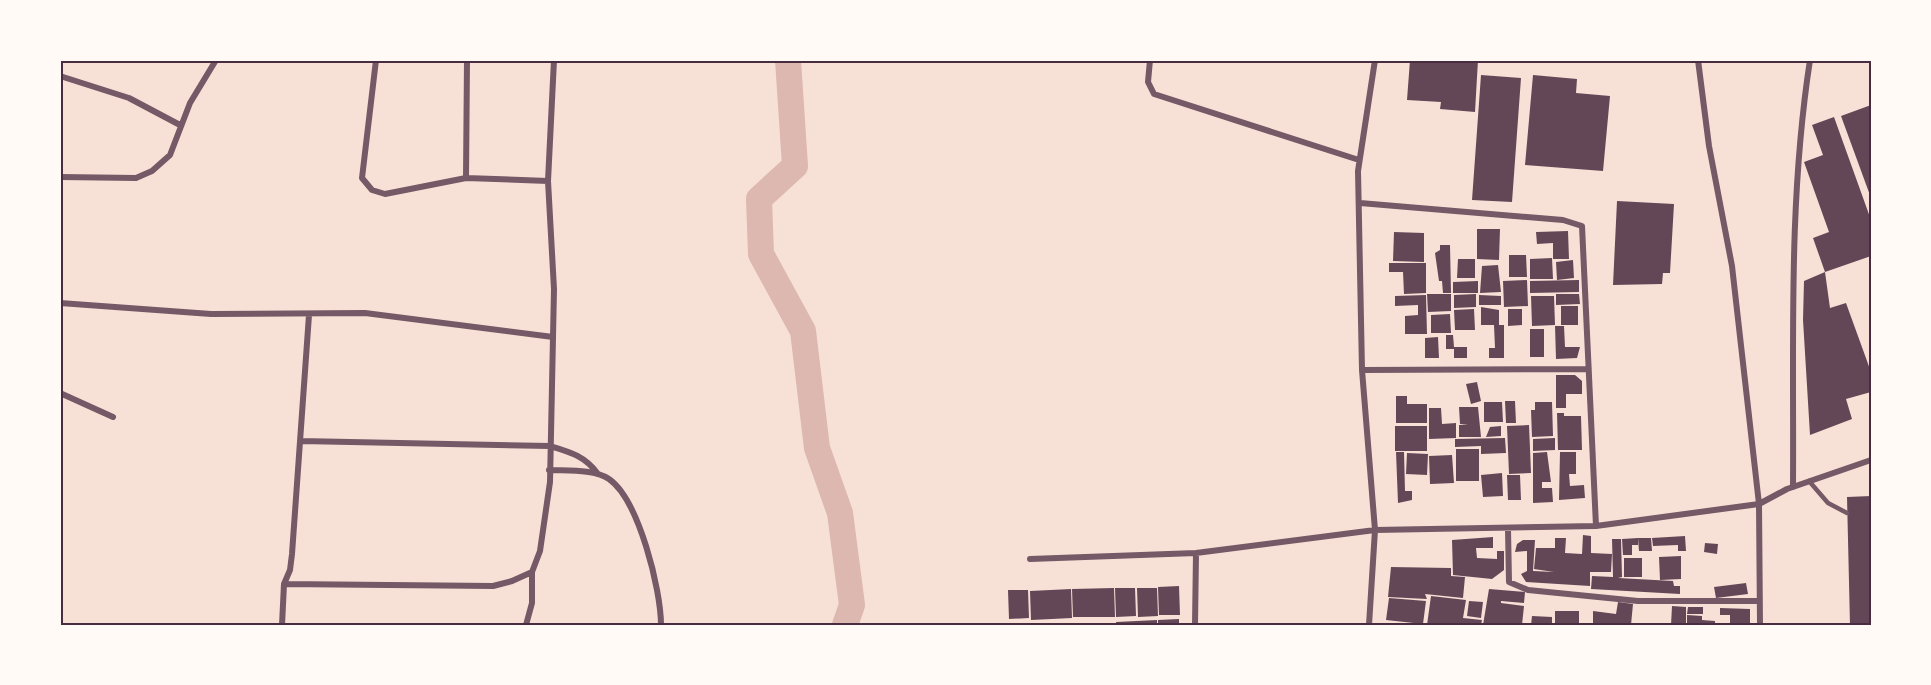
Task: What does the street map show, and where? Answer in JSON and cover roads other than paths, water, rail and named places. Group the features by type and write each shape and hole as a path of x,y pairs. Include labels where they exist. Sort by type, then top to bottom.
{"street":[{"path":"60,177 136,178 152,171 170,155 180,125 216,60"},
{"path":"376,60 362,178 366,185 385,194 466,178 549,181"},
{"path":"466,178 467,60"},
{"path":"526,625 532,603 532,572 547,516 554,289 549,181 554,60"},
{"path":"1150,60 1148,82 1154,94 1359,160"},
{"path":"1369,625 1375,530 1362,370 1359,160 1375,60"},
{"path":"1698,60 1709,146 1732,266 1758,504 1760,625"},
{"path":"1793,487 1794,210 1800,128 1810,60"},
{"path":"60,76 129,98 180,125"},
{"path":"1360,203 1563,220 1582,226 1596,526"},
{"path":"60,303 211,314 365,313 553,337"},
{"path":"282,625 284,584 290,570 309,315"},
{"path":"1362,370 1588,369"},
{"path":"60,393 113,417"},
{"path":"301,441 550,446 581,457 588,461 598,474 619,488 628,502 655,578 661,625"},
{"path":"1030,559 1196,553 1375,530 1596,526 1758,504 1793,487 1871,460"},
{"path":"549,470 598,474"},
{"path":"1508,529 1509,582 1521,588 1638,601 1759,601"},
{"path":"1195,625 1196,553"},
{"path":"284,584 493,586 532,572"}],"lane":[{"path":"1809,481 1828,503 1847,513"}],"waterway":[{"path":"788,60 795,166 759,199 761,254 803,331 817,448 840,513 852,605 845,625"}]}
